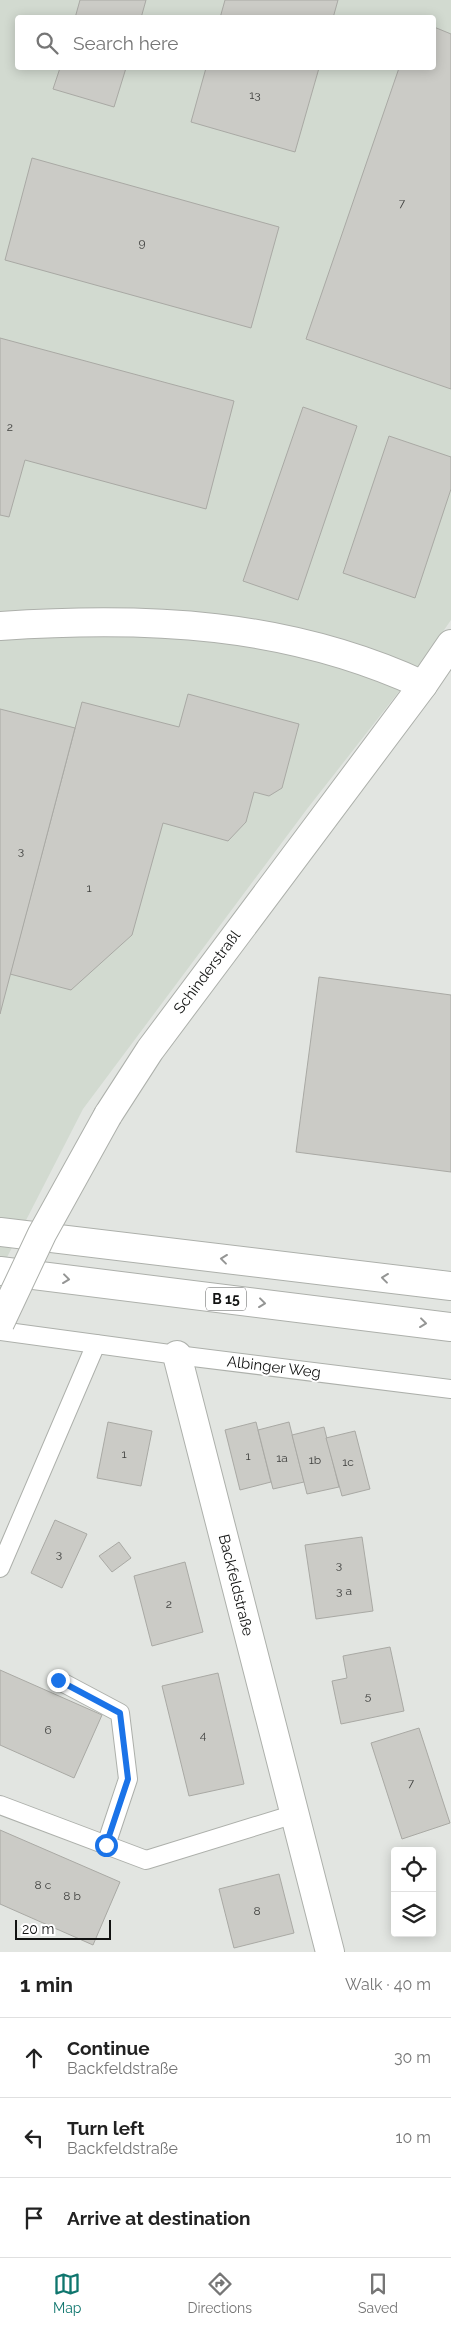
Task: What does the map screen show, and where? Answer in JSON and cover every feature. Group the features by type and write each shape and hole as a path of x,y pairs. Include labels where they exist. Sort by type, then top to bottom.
{"main road":[{"path":"0,626 109,621 165,622 238,630 314,646 390,670 423,685"},
{"name":"Schinderstraßl","path":"0,1323 42,1234 108,1115 150,1050 423,685 451,644"},
{"path":"0,1232 451,1286"},
{"name":"B 15","path":"0,1271 451,1326"},
{"name":"Backfeldstraße","path":"177,1355 330,1952"}],"lane":[{"name":"Albinger Weg","path":"0,1331 177,1355 451,1388"},
{"path":"0,1568 96,1344"},
{"path":"58,1680 120,1713 128,1779 106,1845"},
{"path":"0,1806 146,1860 295,1814"}],"shaded area":[{"path":"0,0 451,0 451,620 419,666 307,809 83,1109 0,1271"}],"building":[{"path":"80,0 146,0 142,15 76,15"},
{"path":"225,0 338,0 334,15 221,15"},
{"path":"436,28 451,34 451,389 306,339 398,70 436,70"},
{"path":"59,70 125,70 114,107 53,89"},
{"path":"205,70 318,70 295,152 191,122"},
{"path":"32,158 279,227 251,328 5,260"},
{"path":"0,338 234,401 206,509 25,460 9,517 0,515"},
{"path":"303,407 357,426 298,600 243,581"},
{"path":"389,436 451,457 451,489 415,598 343,573"},
{"path":"188,694 299,724 282,788 269,796 254,792 246,822 228,841 163,823 132,935 71,990 10,974 82,702 179,727"},
{"path":"0,709 75,728 0,1014"},
{"path":"319,977 451,995 451,1172 296,1152"},
{"path":"108,1422 152,1431 141,1486 97,1478"},
{"path":"256,1422 271,1482 240,1490 225,1430"},
{"path":"289,1422 304,1482 273,1489 258,1430"},
{"path":"324,1427 339,1487 307,1494 292,1435"},
{"path":"355,1431 370,1489 342,1496 326,1438"},
{"path":"55,1520 87,1534 62,1588 31,1573"},
{"path":"362,1537 373,1611 316,1619 305,1545"},
{"path":"119,1542 131,1558 112,1572 99,1556"},
{"path":"185,1562 203,1632 152,1646 134,1576"},
{"path":"390,1647 404,1711 341,1724 332,1681 347,1678 343,1656"},
{"path":"0,1670 102,1715 74,1778 0,1745"},
{"path":"218,1673 244,1784 189,1796 162,1686"},
{"path":"419,1728 450,1823 402,1839 371,1743"},
{"path":"0,1830 120,1882 93,1945 0,1904"},
{"path":"279,1874 294,1933 234,1948 219,1889"}],"route":[{"path":"58,1680 120,1713 128,1779 106,1845"}]}
